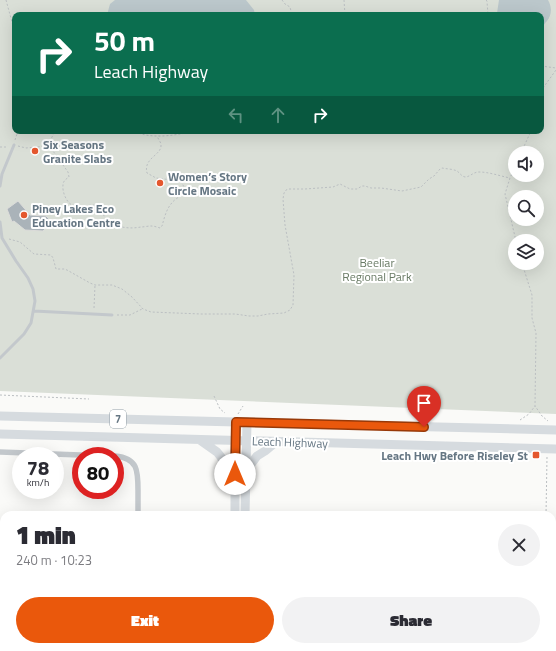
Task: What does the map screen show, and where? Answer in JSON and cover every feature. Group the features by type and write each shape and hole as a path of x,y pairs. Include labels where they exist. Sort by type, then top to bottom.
{"highway":[{"name":"Leach Highway","path":"0,416 231,418 247,422 556,430"},
{"path":"231,418 236,440 235,511"},
{"path":"245,511 247,422"},
{"name":"Leach Highway","path":"0,434 556,449"},
{"path":"200,440 217,452 226,468 235,474"},
{"path":"245,470 257,456 277,441"}],"street":[{"path":"0,452 72,455"},
{"path":"124,458 129,460 135,466 138,475 138,511"}],"lane":[{"path":"0,186 2,174 14,145"},
{"path":"0,222 2,238 28,278 33,289 35,301 31,323 24,334 0,358"},
{"path":"34,311 112,315"}],"path":[{"path":"6,0 12,22"},
{"path":"282,0 290,7 291,12"},
{"path":"344,0 345,12"},
{"path":"486,0 488,12"},
{"path":"544,67 556,69 544,87"},
{"path":"14,145 17,134"},
{"path":"48,146 54,134"},
{"path":"142,134 157,136 181,134"},
{"path":"524,146 530,134"},
{"path":"48,146 69,174 69,177 64,181 63,191 66,199 71,204 76,206 99,206 102,209 106,219 122,227 136,228 152,226 160,228 170,204 183,194 184,188 180,182 156,178 147,174 146,169 148,163 161,149 161,144 157,136"},
{"path":"0,147 6,148 14,145 26,148 48,146"},
{"path":"2,238 20,242 34,254 51,255 56,269 64,268 95,285 112,285 122,289 143,309 151,312 235,314 248,316 284,314 290,310 293,305 294,272 285,225 283,199 286,190 333,187 340,184 350,189 357,189 365,186 402,191 421,187 442,168 456,170 462,176 466,177 478,172 508,178"},
{"path":"509,182 506,194 515,234"},
{"path":"524,270 532,295 532,318 536,333 535,406 542,416 548,420"},
{"path":"94,314 95,285"},
{"path":"112,315 130,315 143,309"},
{"path":"0,395 89,399"},
{"path":"214,396 220,409 231,418 239,413 243,406"},
{"path":"520,420 529,414 535,406"},
{"path":"546,511 547,455"}],"green space":[{"name":"Beeliar Regional Park","path":"0,0 556,0 556,414 0,391"}],"shaded area":[{"path":"115,0 246,0 254,12 108,12 110,4"},
{"path":"499,0 548,0 551,8 549,19 544,24 544,12 497,12"}],"building":[{"name":"Piney Lakes Eco Education Centre","path":"18,201 30,215 46,216 50,220 47,222 47,227 43,231 25,230 14,221 12,222 7,209"}],"place":[{"name":"Six Seasons Granite Slabs","path":"35,151"},
{"name":"Women’s Story Circle Mosaic","path":"160,183"},
{"name":"Piney Lakes Eco Education Centre","path":"24,215"},
{"name":"Leach Hwy Before Riseley St","path":"536,455"}],"route":[{"path":"235,474 236,422 424,427"}]}
